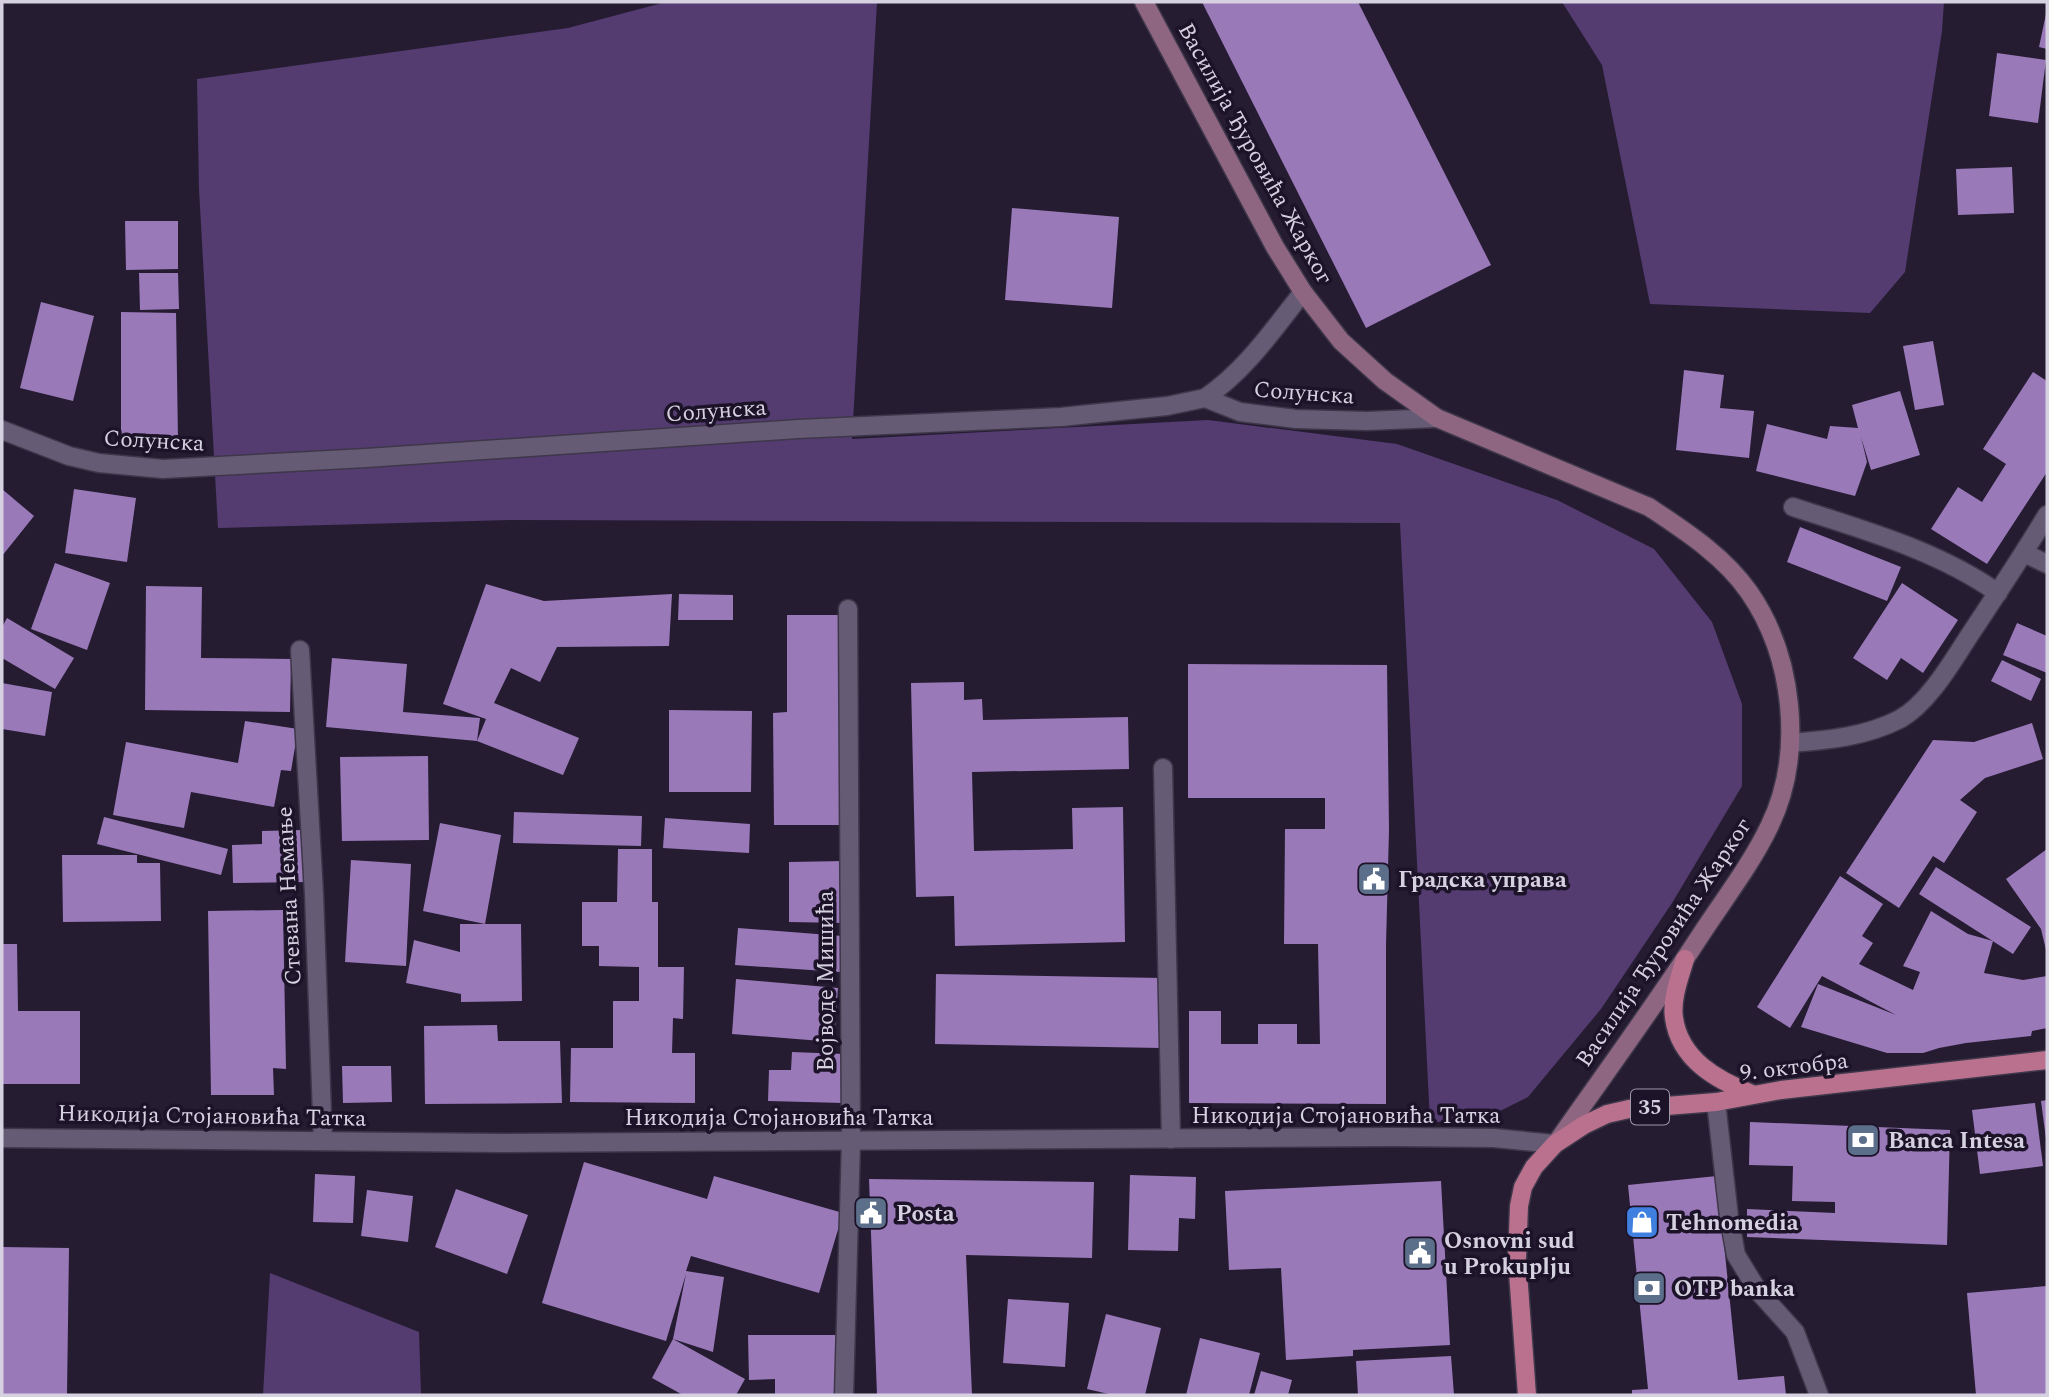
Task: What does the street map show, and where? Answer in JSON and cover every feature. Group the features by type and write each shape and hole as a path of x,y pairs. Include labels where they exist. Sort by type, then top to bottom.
{"main road":[{"name":"Василија Ђуровића Жарког","path":"1144,2 1228,162 1303,292 1341,341 1367,366 1437,418 1648,507 1704,546 1749,591 1763,616 1783,670 1790,715 1790,743 1786,771 1770,825 1685,959 1555,1144"},
{"path":"1685,959 1674,1016 1681,1043 1701,1067 1727,1084 1752,1094"},
{"name":"9. октобра","path":"1555,1144 1607,1114 1629,1109 1716,1102 1752,1094 2047,1060"},
{"name":"35","path":"1527,1395 1517,1259 1519,1206 1523,1186 1534,1167 1555,1144"}],"street":[{"path":"1205,398 1245,364 1303,292"},
{"name":"Солунска","path":"2,430 69,456 99,463 163,469 798,429 1061,416 1167,406 1205,398 1240,412 1308,420 1437,418"},
{"path":"1793,507 1948,563 1973,575 1998,593"},
{"path":"1790,743 1835,740 1871,731 1902,718 1924,699 1998,593 2047,515"},
{"path":"2024,553 2047,564"},
{"name":"Војводе Мишића","path":"844,1395 850,1141 848,608"},
{"name":"Стевана Немање","path":"300,650 314,894 323,1141"},
{"path":"1163,768 1171,1139"},
{"path":"1716,1102 1736,1255 1758,1291 1795,1332 1819,1395"},
{"name":"Никодија Стојановића Татка","path":"2,1138 502,1143 1458,1137 1555,1144"}],"shaded area":[{"path":"666,2 877,2 852,439 1208,420 1397,444 1557,500 1654,549 1712,622 1742,704 1742,786 1672,903 1601,1009 1528,1097 1480,1121 1430,1122 1400,523 512,520 218,528 199,189 197,79 568,28"},
{"path":"1562,2 1944,2 1942,31 1905,272 1870,313 1650,304 1602,65"},
{"path":"270,1273 419,1332 421,1395 263,1395"}],"building":[{"path":"1202,2 1358,2 1491,265 1366,328"},
{"path":"2047,14 2047,49 2039,47"},
{"path":"1997,53 2046,60 2038,123 1989,116"},
{"path":"2012,167 2014,213 1958,215 1956,169"},
{"path":"1012,208 1119,217 1112,308 1005,300"},
{"path":"125,221 178,221 178,269 126,270"},
{"path":"139,273 178,273 179,309 140,310"},
{"path":"41,302 94,316 73,401 20,388"},
{"path":"121,312 176,313 178,440 121,440"},
{"path":"1933,341 1944,405 1915,410 1903,346"},
{"path":"1684,370 1724,375 1720,408 1754,411 1749,458 1676,450"},
{"path":"2033,372 2047,381 2047,472 1987,564 1931,529 1958,487 1982,502 2006,464 1983,449"},
{"path":"1900,391 1920,455 1871,470 1861,437 1867,462 1855,496 1756,471 1767,424 1827,439 1830,426 1858,428 1852,405"},
{"path":"2,489 34,516 2,556"},
{"path":"74,489 136,498 127,562 65,553"},
{"path":"1800,527 1901,567 1887,601 1787,562"},
{"path":"55,563 110,583 87,650 31,629"},
{"path":"1902,583 1958,620 1923,673 1901,658 1887,680 1853,658"},
{"path":"486,584 544,601 672,594 669,646 557,647 540,682 511,668 494,703 579,738 563,775 477,741 486,719 443,704"},
{"path":"146,586 202,587 201,658 291,659 290,712 145,710"},
{"path":"679,594 733,595 733,620 678,620"},
{"path":"787,615 845,615 846,825 774,825 773,713 787,712"},
{"path":"7,618 74,658 55,689 2,658 2,627"},
{"path":"2017,623 2047,636 2047,673 2003,655"},
{"path":"332,658 407,664 403,712 480,718 477,741 326,727"},
{"path":"2002,660 2041,679 2031,701 1991,681"},
{"path":"1188,664 1387,665 1389,830 1386,1104 1189,1103 1189,1011 1221,1011 1221,1044 1258,1044 1258,1024 1297,1024 1297,1044 1320,1044 1318,944 1284,944 1285,829 1325,829 1325,798 1188,798"},
{"path":"964,682 964,700 982,699 983,720 1128,717 1129,769 972,772 974,851 1073,849 1072,808 1123,807 1125,942 955,946 954,896 916,897 911,683"},
{"path":"2,683 52,692 45,736 2,729"},
{"path":"669,710 752,711 751,792 669,792"},
{"path":"245,721 298,729 291,771 281,770 274,807 191,792 184,828 113,815 126,742 238,763"},
{"path":"2032,723 2043,759 1985,778 1960,800 1977,812 1944,863 1933,856 1899,908 1846,873 1933,740 1974,742"},
{"path":"428,756 429,840 342,841 340,757"},
{"path":"514,812 642,816 641,846 513,843"},
{"path":"104,817 228,849 221,875 97,844"},
{"path":"665,818 750,824 749,853 663,848"},
{"path":"440,823 501,835 485,924 423,911"},
{"path":"303,830 305,882 233,883 232,845 262,844 262,831"},
{"path":"618,849 652,849 652,902 658,902 658,967 684,967 683,1019 673,1018 672,1053 695,1053 695,1103 570,1102 571,1048 613,1048 613,1001 639,1001 639,967 599,966 599,946 582,946 582,902 617,902"},
{"path":"2047,849 2046,950 2041,929 2006,879"},
{"path":"62,855 137,855 137,863 160,863 161,921 63,922"},
{"path":"351,860 411,864 406,966 345,962"},
{"path":"844,861 844,923 789,922 789,862"},
{"path":"1936,867 2031,927 2013,954 1919,894"},
{"path":"1840,876 1883,904 1862,936 1873,943 1859,964 1913,990 1920,972 1903,966 1931,911 1968,934 1993,941 1984,973 2023,980 2047,976 2047,1028 2032,1031 2031,1036 1966,1043 1923,1053 1887,1053 1801,1027 1818,984 1896,1015 1822,976 1790,1028 1757,1007"},
{"path":"283,910 286,1069 273,1068 274,1095 211,1095 208,911"},
{"path":"460,924 521,924 522,1001 461,1002 461,994 406,983 414,940 460,952"},
{"path":"738,928 842,936 840,972 735,965"},
{"path":"2,944 17,944 18,1011 80,1011 80,1084 2,1084"},
{"path":"936,974 1163,978 1162,1048 935,1044"},
{"path":"736,979 838,988 834,1042 732,1034"},
{"path":"497,1025 498,1041 560,1041 562,1103 425,1104 424,1026"},
{"path":"792,1052 844,1054 843,1103 768,1101 769,1070 791,1070"},
{"path":"342,1066 391,1066 392,1102 343,1103"},
{"path":"2047,1100 2047,1139 2046,1139 2041,1101"},
{"path":"2035,1103 2043,1166 1980,1174 1972,1110"},
{"path":"1750,1122 1950,1130 1947,1245 1747,1237 1747,1209 1835,1213 1835,1202 1792,1201 1793,1166 1749,1165"},
{"path":"584,1162 707,1199 714,1176 843,1213 819,1293 691,1256 686,1271 724,1277 713,1352 673,1339 686,1274 666,1341 542,1303"},
{"path":"315,1174 355,1176 353,1223 313,1222"},
{"path":"1130,1175 1196,1177 1195,1219 1179,1218 1178,1251 1128,1250"},
{"path":"1717,1176 1738,1380 1784,1376 1786,1395 1632,1395 1632,1390 1648,1389 1628,1185"},
{"path":"869,1179 1094,1182 1092,1258 966,1255 972,1395 877,1395"},
{"path":"1441,1181 1450,1345 1353,1350 1353,1356 1286,1360 1281,1268 1229,1270 1225,1191"},
{"path":"456,1189 528,1215 507,1274 435,1247"},
{"path":"367,1190 413,1196 408,1242 361,1236"},
{"path":"2,1247 69,1248 67,1395 2,1395"},
{"path":"2047,1286 2047,1395 1976,1395 1967,1293"},
{"path":"1008,1299 1069,1303 1065,1367 1003,1363"},
{"path":"1106,1314 1161,1328 1145,1395 1113,1395 1087,1389"},
{"path":"748,1335 836,1335 836,1395 775,1395 775,1379 749,1380"},
{"path":"1200,1338 1260,1353 1249,1395 1186,1395"},
{"path":"673,1339 745,1379 736,1395 683,1395 652,1378"},
{"path":"1451,1356 1454,1395 1358,1395 1356,1361"},
{"path":"1261,1371 1292,1380 1288,1395 1254,1395"}],"place":[{"name":"Градска управа","path":"1374,879"},
{"name":"Banca Intesa","path":"1863,1140"},
{"name":"Posta","path":"871,1213"},
{"name":"Tehnomedia","path":"1642,1222"},
{"name":"Osnovni sud u Prokuplju","path":"1420,1253"},
{"name":"OTP banka","path":"1649,1288"}]}
